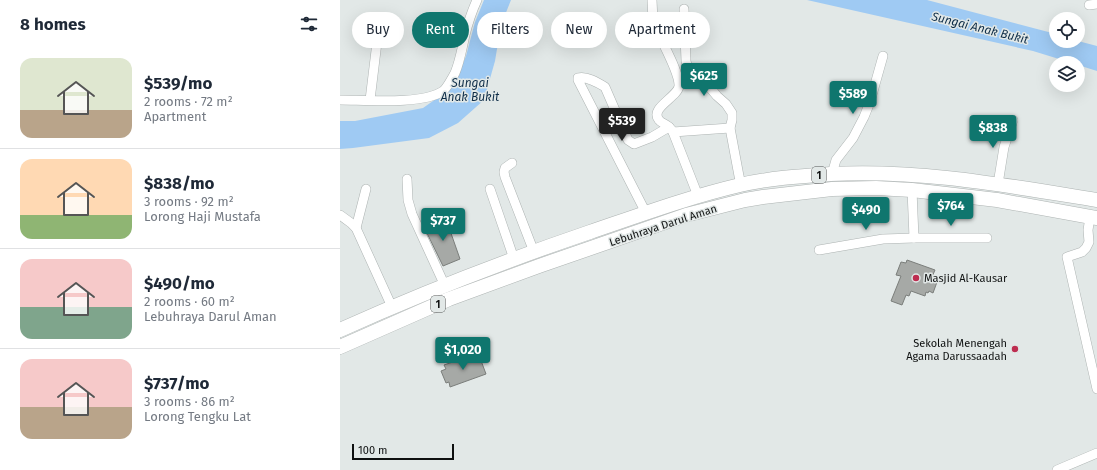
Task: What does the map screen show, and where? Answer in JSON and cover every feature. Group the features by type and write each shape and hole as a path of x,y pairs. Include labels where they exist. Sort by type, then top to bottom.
{"highway":[{"name":"Lebuhraya Darul Aman","path":"340,330 392,307 514,259 646,213 741,184 791,177 832,174 909,174 998,184 1097,200"},
{"name":"Lebuhraya Darul Aman","path":"340,347 449,299 603,244 686,215 763,197 832,189 876,188 912,190 997,200 1094,218"},
{"path":"580,236 591,243 603,244"},
{"path":"549,247 553,245 561,246 568,249 572,255"}],"street":[{"path":"340,100 391,100 422,98 433,96 444,90 454,74 461,54 471,14 477,0"},
{"path":"652,0 654,26 679,79 678,90 662,104 657,116 659,121 671,129 698,196"},
{"path":"684,9 686,61 688,69 701,77 726,104 732,113 730,128 741,184"},
{"path":"370,100 376,48"},
{"path":"832,174 836,160 853,138 864,117 870,102 883,56"},
{"path":"646,213 578,78 584,77 605,86 628,140 634,144 671,129 730,128"},
{"path":"998,184 1004,147 1013,120"},
{"path":"512,163 505,168 505,177 534,252"},
{"path":"407,179 408,200 412,214 444,286"},
{"path":"356,228 366,189"},
{"path":"490,189 514,259"},
{"path":"912,190 914,238"},
{"path":"340,216 356,228 392,307"},
{"path":"1094,218 1088,230 1089,242 1086,248 1082,252 1067,257 1097,389"},
{"path":"820,250 883,239 987,238"},
{"path":"1057,470 1097,453"}],"water":[{"name":"Sungai Anak Bukit","path":"484,0 511,0 506,12 479,12"},
{"name":"Sungai Anak Bukit","path":"807,0 927,0 1049,32 1049,48 1085,48 1085,43 1097,46 1097,71 1085,67 1085,56 1049,56 1033,51"},
{"name":"Sungai Anak Bukit","path":"477,17 477,48 497,48 484,100 458,123 429,138 340,149 340,121 355,121 423,108 453,87 469,48"}],"building":[{"path":"446,219 460,259 443,266 425,229"},
{"name":"Masjid Al-Kausar","path":"907,260 935,270 931,279 937,282 933,293 929,291 928,293 926,292 925,296 911,291 909,296 906,295 902,305 891,301 901,276 896,275 901,262 906,263"},
{"path":"467,357 469,362 480,358 486,374 450,387 449,382 446,383 441,371 446,369 444,365"}],"place":[{"name":"Masjid Al-Kausar","path":"916,278"},
{"name":"Sekolah Menengah Agama Darussaadah","path":"1015,349"}]}
